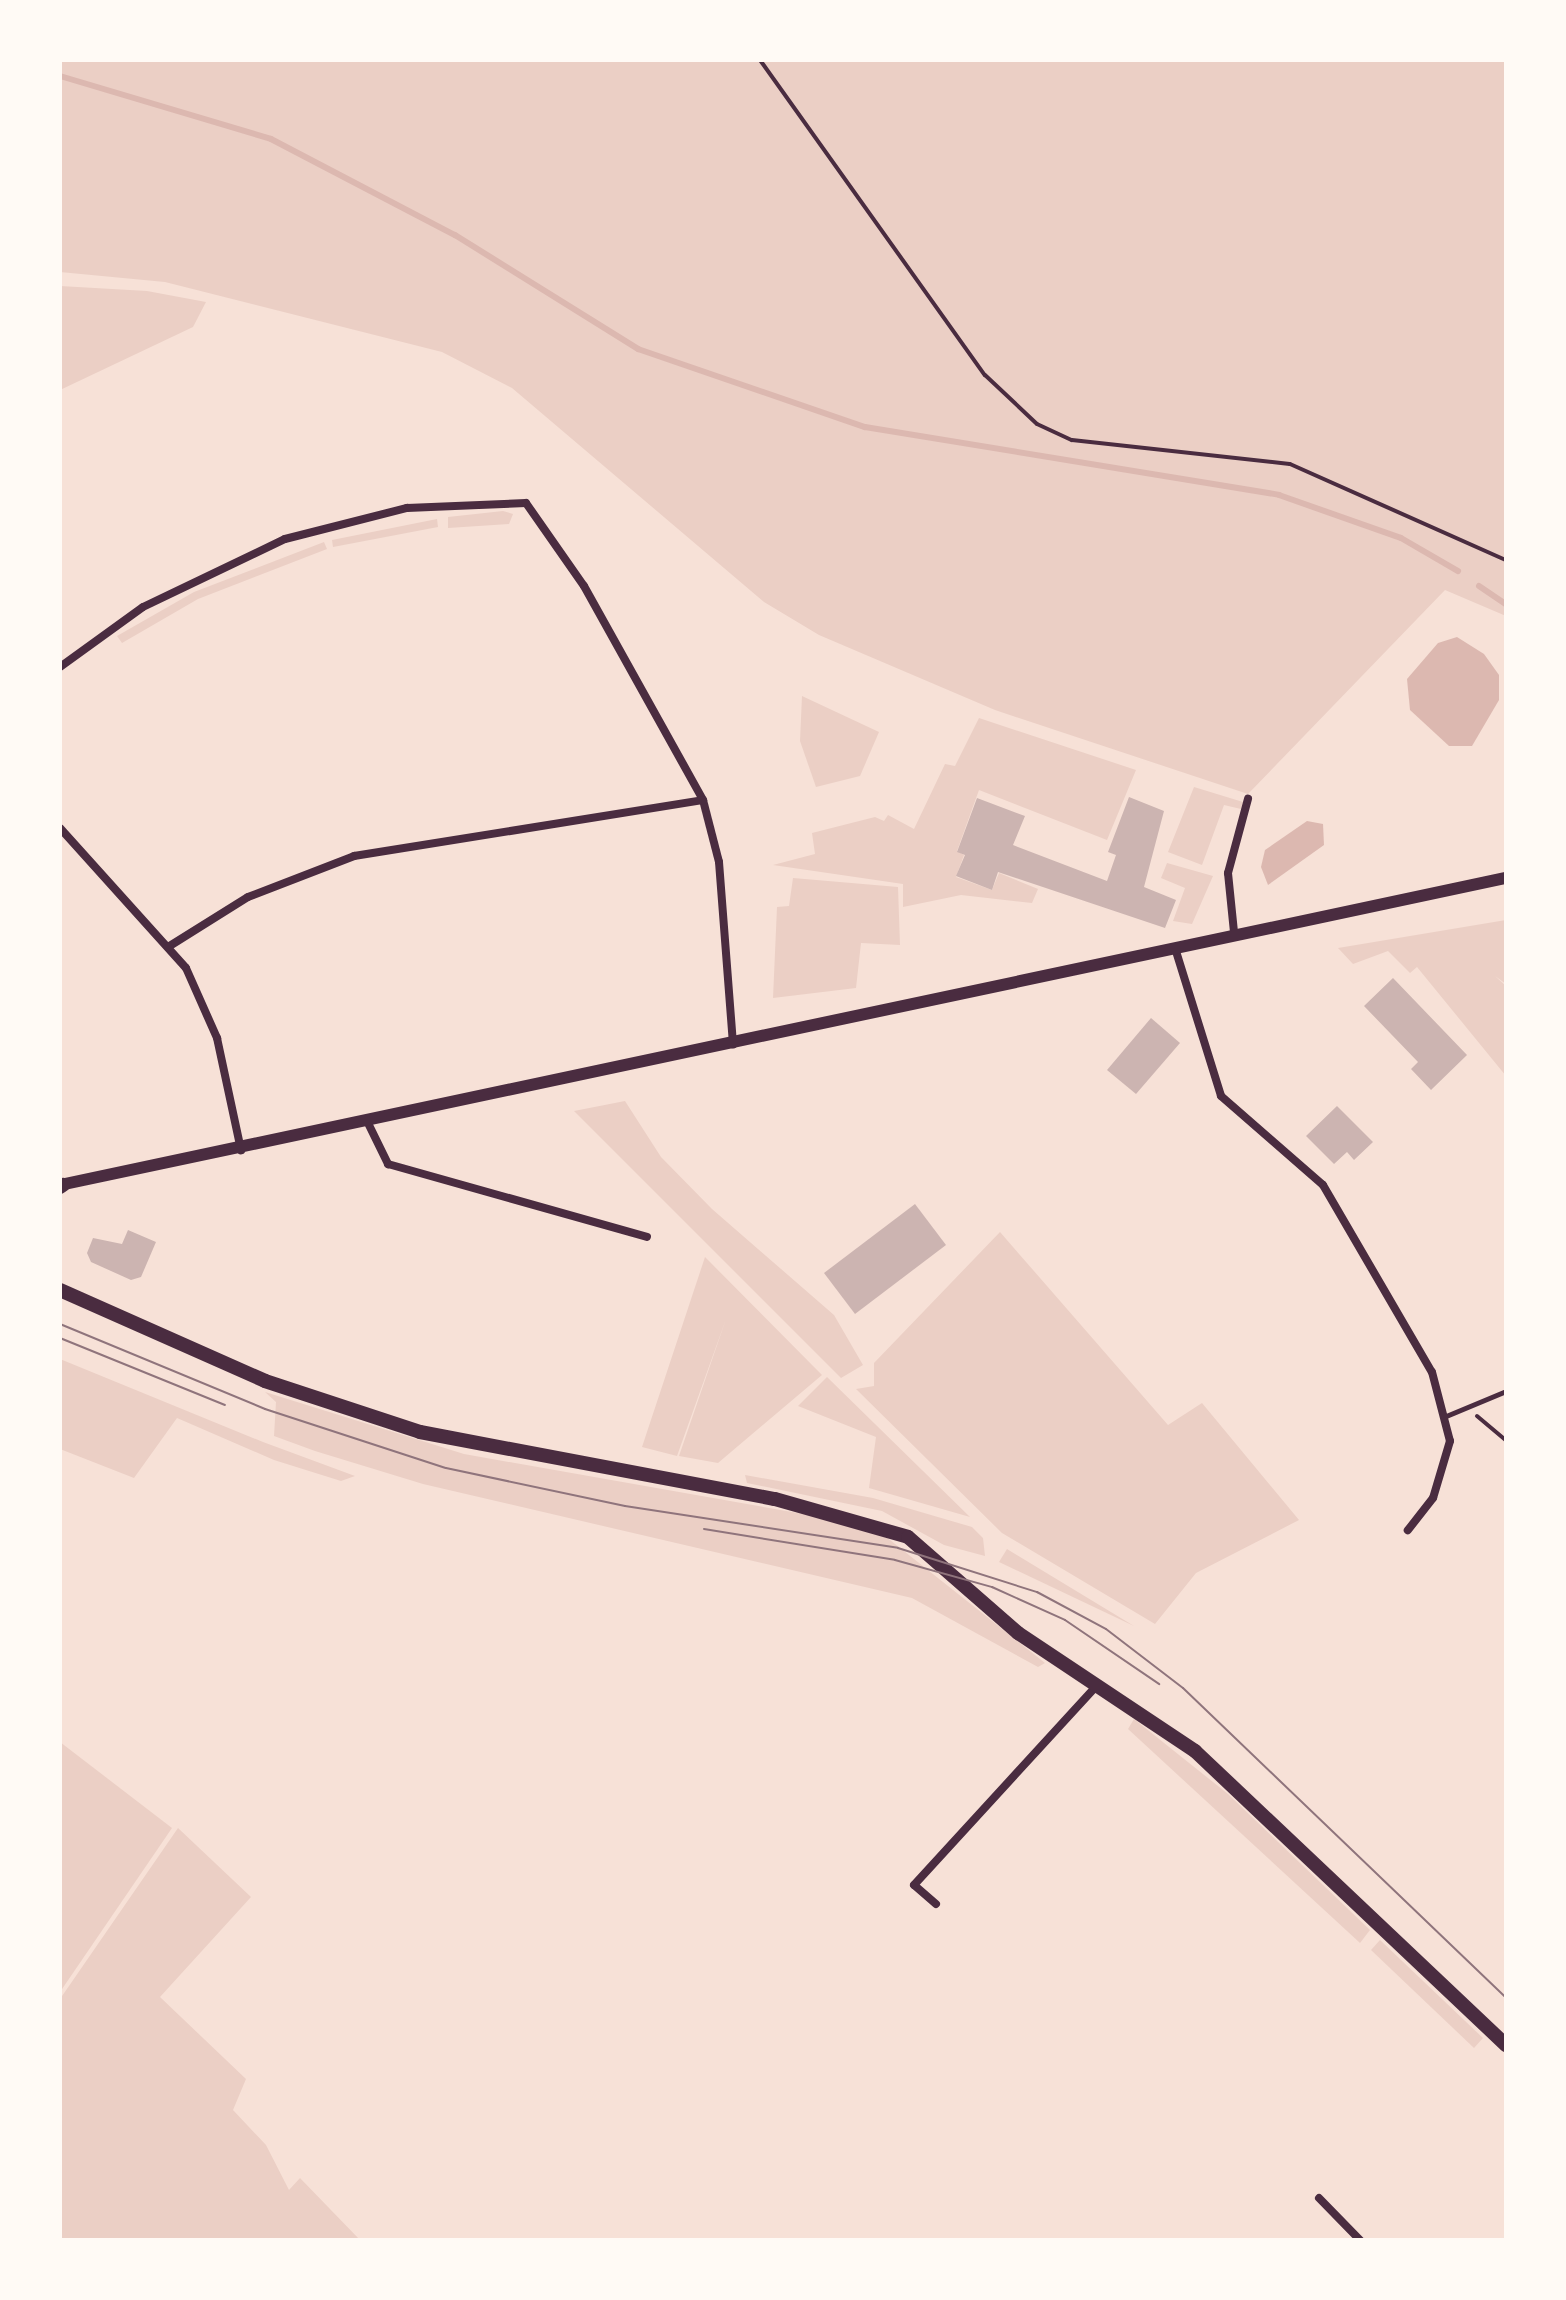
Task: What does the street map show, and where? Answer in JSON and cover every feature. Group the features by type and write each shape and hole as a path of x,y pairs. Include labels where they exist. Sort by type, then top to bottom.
{"main road":[{"path":"60,1290 265,1381 420,1432 883,1524 908,1537 1018,1633 1100,1681 1195,1751 1506,2045"}],"street":[{"path":"60,667 143,607 285,539 407,508 510,499 526,503 546,525 703,800 719,862 733,1044"},
{"path":"1234,932 1228,873 1248,799"},
{"path":"168,947 248,897 354,856 703,800"},
{"path":"60,828 186,968 217,1038 241,1150"},
{"path":"61,1186 733,1044 1175,948 1234,932 1506,878"},
{"path":"1175,948 1221,1096 1323,1185 1432,1372 1446,1416 1443,1476 1408,1530"},
{"path":"368,1123 388,1164 647,1237"},
{"path":"936,1904 914,1885 1082,1709 1100,1681"},
{"path":"1319,2198 1360,2240"}],"lane":[{"path":"1446,1416 1470,1411 1506,1391"}],"path":[{"path":"760,60 985,375 1037,424 1072,440 1290,464 1506,560"},
{"path":"1470,1411 1506,1440"}],"shaded area":[{"path":"60,60 1506,60 1506,616 1445,590 1248,794 995,710 819,635 764,602 512,388 442,352 165,282 60,272"},
{"path":"60,286 147,291 206,302 193,327 60,390"},
{"path":"503,511 513,514 509,524 448,528 448,517"},
{"path":"437,519 438,527 333,547 332,540"},
{"path":"324,542 327,549 198,599 122,643 117,636 194,592"},
{"path":"1457,637 1484,654 1499,675 1499,700 1472,746 1449,746 1410,710 1407,679 1438,643"},
{"path":"802,696 879,732 860,776 816,787 800,741"},
{"path":"979,718 1136,770 1107,840 979,790 957,851 964,855 956,877 992,890 999,873 1038,889 1032,903 961,895 903,907 903,884 773,865 815,854 812,833 875,817 884,821 888,815 914,829 945,764 955,766"},
{"path":"1194,787 1243,802 1241,809 1224,805 1202,865 1168,852"},
{"path":"1307,821 1323,824 1324,845 1268,885 1261,867 1265,850"},
{"path":"1167,863 1213,876 1192,924 1173,921 1185,888 1161,878"},
{"path":"793,878 898,887 900,945 861,943 856,988 773,998 777,907 789,906"},
{"path":"1506,920 1506,984 1495,976 1506,986 1506,1076 1417,967 1410,973 1388,951 1353,964 1338,948"},
{"path":"625,1101 661,1157 712,1209 834,1315 863,1365 841,1378 574,1111"},
{"path":"1000,1232 1168,1425 1202,1403 1299,1520 1196,1573 1155,1624 1002,1533 856,1389 874,1386 874,1363"},
{"path":"705,1257 822,1375 718,1463 679,1456 726,1319 677,1456 642,1447"},
{"path":"60,1359 355,1476 341,1481 274,1460 177,1418 134,1478 60,1449"},
{"path":"827,1377 970,1517 869,1488 876,1437 798,1406"},
{"path":"265,1392 464,1454 826,1518 885,1536 1045,1663 1038,1667 912,1598 423,1484 315,1451 274,1436 276,1402"},
{"path":"745,1475 873,1498 972,1527 983,1538 985,1556 944,1545 882,1511 747,1483"},
{"path":"1007,1549 1134,1626 999,1562"},
{"path":"1134,1719 1228,1794 1370,1930 1360,1943 1128,1729"},
{"path":"60,1742 172,1828 60,1992"},
{"path":"178,1828 251,1897 160,1997 246,2079 233,2110 266,2145 289,2190 300,2178 360,2240 60,2240 60,1999"},
{"path":"1380,1940 1483,2038 1474,2048 1371,1950"}],"building":[{"path":"1129,797 1164,811 1144,887 1176,900 1165,928 998,872 992,890 956,876 965,855 957,852 977,798 1025,816 1013,845 1107,881 1116,855 1108,852"},
{"path":"1393,978 1467,1055 1431,1090 1411,1069 1418,1062 1364,1006"},
{"path":"1151,1018 1180,1043 1136,1094 1107,1070"},
{"path":"1337,1106 1373,1142 1354,1160 1347,1152 1334,1164 1306,1136"},
{"path":"915,1204 946,1245 855,1314 824,1273"},
{"path":"128,1230 156,1242 141,1277 131,1280 91,1262 87,1253 93,1238 122,1244"}],"waterway":[{"path":"60,76 271,139 455,235 638,349 865,427 1279,495 1401,538 1458,571"},
{"path":"1479,586 1506,604"}],"tram line":[{"path":"60,1324 265,1409 446,1468 625,1506 898,1548 1037,1592 1106,1629 1183,1688 1506,1998"},
{"path":"60,1338 225,1405"},
{"path":"704,1529 895,1560 992,1587 1065,1620 1159,1684"}]}
